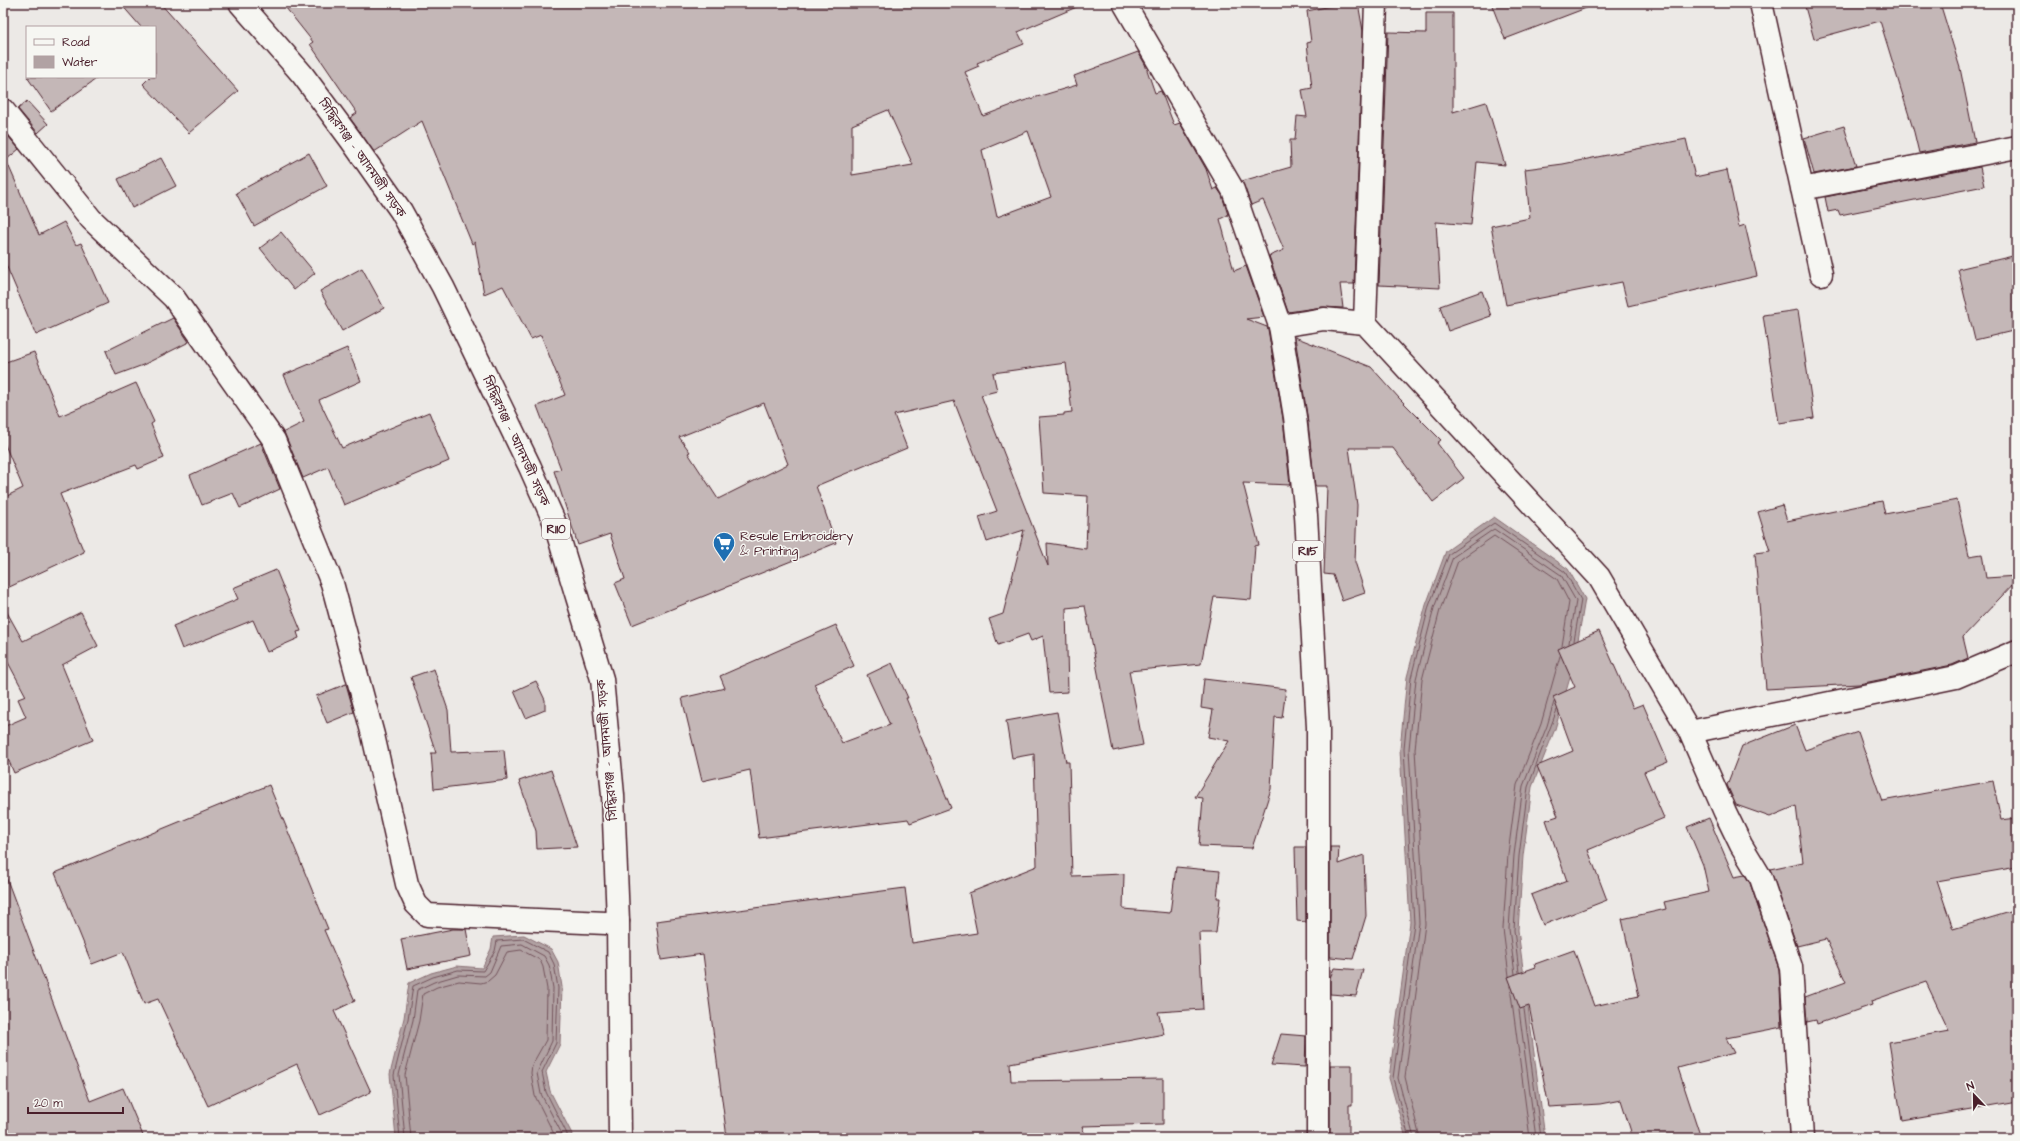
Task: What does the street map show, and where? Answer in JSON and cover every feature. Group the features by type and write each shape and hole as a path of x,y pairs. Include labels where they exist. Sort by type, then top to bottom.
{"street":[{"name":"সিদ্ধিরগঞ্জ - আদমজী সড়ক","path":"240,3 306,80 352,140 401,211 443,286 530,467 554,521 602,679 613,795 618,921 620,1138"},
{"name":"R115","path":"1124,3 1233,190 1280,326 1295,417 1306,515 1318,726 1318,1138"},
{"path":"1365,323 1376,3"},
{"path":"1761,3 1820,274"},
{"path":"3,110 90,219 174,298 274,440 332,583 373,736 407,884 416,904 427,915 606,923 618,921"},
{"path":"1802,189 2017,147"},
{"path":"1280,326 1324,319 1365,323 1599,577 1690,732 1725,812 1741,845 1760,878 1791,967 1802,1138"},
{"path":"1690,732 1956,677 2017,651"}],"water":[{"path":"1494,517 1568,569 1585,599 1574,664 1555,729 1532,787 1523,856 1518,930 1545,1138 1406,1138 1389,1078 1410,922 1400,749 1407,677 1426,605 1446,551"},
{"path":"524,935 551,949 558,962 562,987 560,1044 546,1072 550,1091 572,1134 570,1138 396,1138 390,1074 404,1018 409,983 431,973 457,966 482,968 491,949 493,937"}],"building":[{"path":"120,3 160,3 238,91 189,133 143,84 149,78 156,78 156,26 140,26"},
{"path":"282,3 1086,3 1018,32 1024,44 977,63 979,66 965,72 983,116 1020,102 1077,85 1074,76 1138,52 1145,64 1155,93 1161,91 1174,125 1180,123 1206,169 1213,190 1217,188 1222,195 1228,215 1220,219 1234,271 1246,266 1264,317 1246,319 1267,327 1268,329 1283,419 1290,485 1243,483 1259,545 1255,546 1251,600 1214,597 1201,664 1129,671 1143,745 1113,751 1085,606 1066,608 1068,692 1049,693 1043,636 1031,641 1028,634 998,645 989,619 1003,614 1024,530 987,542 979,517 997,511 954,401 894,415 907,448 816,486 836,543 632,625 615,583 625,579 610,534 578,545 554,471 561,469 537,406 565,395 541,335 531,339 503,286 484,294 475,242 472,244 422,121 374,152 350,118 357,113 310,44 313,42","holes":["888,110 913,165 852,175 852,125","1028,131 1051,197 997,217 982,150","1066,363 1072,412 1064,413 1064,415 1039,417 1044,493 1088,496 1086,549 1047,543 1048,566 981,395 997,391 993,373","764,403 788,464 718,499 688,453 690,452 679,437"]},
{"path":"1345,3 1358,3 1363,31 1354,284 1340,284 1343,308 1322,307 1288,312 1269,256 1284,250 1263,200 1251,205 1242,181 1291,167 1290,140 1295,140 1297,116 1307,117 1302,90 1312,88 1307,43 1311,42 1307,11"},
{"path":"1491,3 1594,3 1594,5 1505,39"},
{"path":"1804,3 1940,3 1960,68 1975,142 1919,153 1880,21 1814,39"},
{"path":"1426,13 1453,13 1453,112 1486,102 1505,165 1477,162 1471,225 1436,222 1440,288 1379,285 1388,32 1426,33"},
{"path":"28,78 98,78 51,111"},
{"path":"27,101 48,124 38,133 18,109"},
{"path":"1844,126 1856,166 1814,174 1804,138"},
{"path":"3,130 19,149 6,160 39,235 64,222 76,245 81,243 108,303 36,335 3,258"},
{"path":"1686,139 1695,177 1727,170 1739,227 1745,225 1757,276 1628,306 1622,282 1506,305 1491,226 1530,218 1525,169 1563,164"},
{"path":"309,153 327,186 254,226 236,193"},
{"path":"161,158 176,186 132,208 118,179"},
{"path":"1980,167 1984,186 1840,215 1838,210 1828,212 1825,197"},
{"path":"281,232 315,273 294,290 260,248"},
{"path":"2017,255 2017,330 1975,340 1958,269"},
{"path":"362,268 384,308 342,331 320,291"},
{"path":"1482,291 1491,316 1448,331 1440,306"},
{"path":"1798,310 1814,418 1779,423 1763,315"},
{"path":"173,318 189,342 143,365 116,375 106,351"},
{"path":"1295,337 1371,367 1399,398 1441,440 1437,443 1464,478 1433,502 1393,448 1349,448 1357,505 1355,562 1365,593 1342,601 1333,575 1324,574 1327,486 1315,486 1307,415"},
{"path":"347,348 361,381 319,400 342,448 429,412 449,461 344,505 328,467 303,478 284,432 304,422 284,375"},
{"path":"34,352 60,416 136,383 154,422 151,424 164,458 138,469 136,465 60,494 84,552 3,590 3,498 23,488 3,440 3,363"},
{"path":"261,443 280,489 240,508 233,493 202,505 190,475"},
{"path":"1957,500 1969,556 1982,554 1986,578 2017,576 2017,580 1963,637 1968,658 1952,665 1859,684 1766,689 1755,553 1770,551 1758,512 1782,505 1787,521 1882,501 1885,514"},
{"path":"276,570 301,631 297,632 299,638 267,652 253,620 182,649 173,626 238,599 233,588"},
{"path":"3,605 23,641 81,612 98,646 62,665 93,740 14,773 3,747 3,727 26,717 18,699 26,696 3,653"},
{"path":"836,625 854,666 814,684 842,743 890,725 867,675 892,663 908,698 906,698 951,808 910,823 908,819 759,838 750,770 702,781 682,698 725,688 720,676"},
{"path":"1599,631 1633,708 1643,704 1668,762 1644,772 1664,818 1588,850 1607,900 1543,925 1531,895 1567,881 1546,820 1558,816 1537,766 1573,751 1553,697 1575,687 1558,649"},
{"path":"434,669 448,710 451,752 504,750 507,780 434,789 431,753 436,753 411,677"},
{"path":"1204,679 1286,689 1282,718 1275,717 1271,789 1252,848 1199,846 1203,798 1195,797 1229,741 1208,737 1213,710 1201,708"},
{"path":"536,681 545,700 545,710 526,718 514,691"},
{"path":"346,684 354,712 327,723 316,696"},
{"path":"1057,712 1066,762 1069,762 1072,876 1124,874 1123,909 1170,913 1176,867 1220,871 1217,898 1220,898 1216,933 1199,933 1203,1009 1158,1012 1164,1034 1010,1063 1011,1081 1163,1079 1163,1124 1082,1126 1086,1138 727,1138 703,954 661,960 656,921 905,888 912,943 977,933 969,893 1037,866 1034,754 1012,758 1006,721"},
{"path":"1795,725 1805,750 1858,732 1882,801 1993,781 2001,820 2017,818 2017,867 1937,881 1953,929 2017,910 2017,1101 1902,1121 1889,1042 1949,1031 1926,982 1871,1001 1872,1005 1817,1024 1816,1020 1807,1022 1805,997 1846,982 1826,939 1797,946 1770,869 1803,862 1796,806 1770,817 1736,805 1727,785 1742,746"},
{"path":"551,770 577,847 537,849 536,831 519,781"},
{"path":"269,785 328,929 324,930 355,1001 334,1011 371,1092 320,1115 297,1064 208,1106 158,999 144,1004 123,952 92,964 55,873"},
{"path":"1709,818 1734,877 1745,875 1750,883 1779,969 1782,1027 1726,1038 1734,1053 1678,1068 1701,1138 1633,1138 1621,1100 1600,1104 1549,1107 1529,1006 1520,1009 1508,977 1536,967 1535,964 1574,950 1594,1006 1639,996 1622,919 1666,909 1664,902 1709,892 1703,865 1687,827"},
{"path":"1295,847 1306,847 1306,922 1297,921"},
{"path":"1330,847 1339,847 1338,864 1364,855 1366,916 1353,959 1330,957"},
{"path":"6,877 90,1101 123,1088 144,1138 3,1138 3,878"},
{"path":"453,929 466,929 471,956 407,969 401,939"},
{"path":"1334,968 1363,970 1356,996 1330,994 1330,978"},
{"path":"1281,1034 1306,1036 1305,1067 1271,1065"},
{"path":"1330,1065 1352,1065 1352,1105 1349,1105 1349,1138 1330,1138"}],"place":[{"name":"Resule Embroidery & Printing","path":"724,562"}]}
